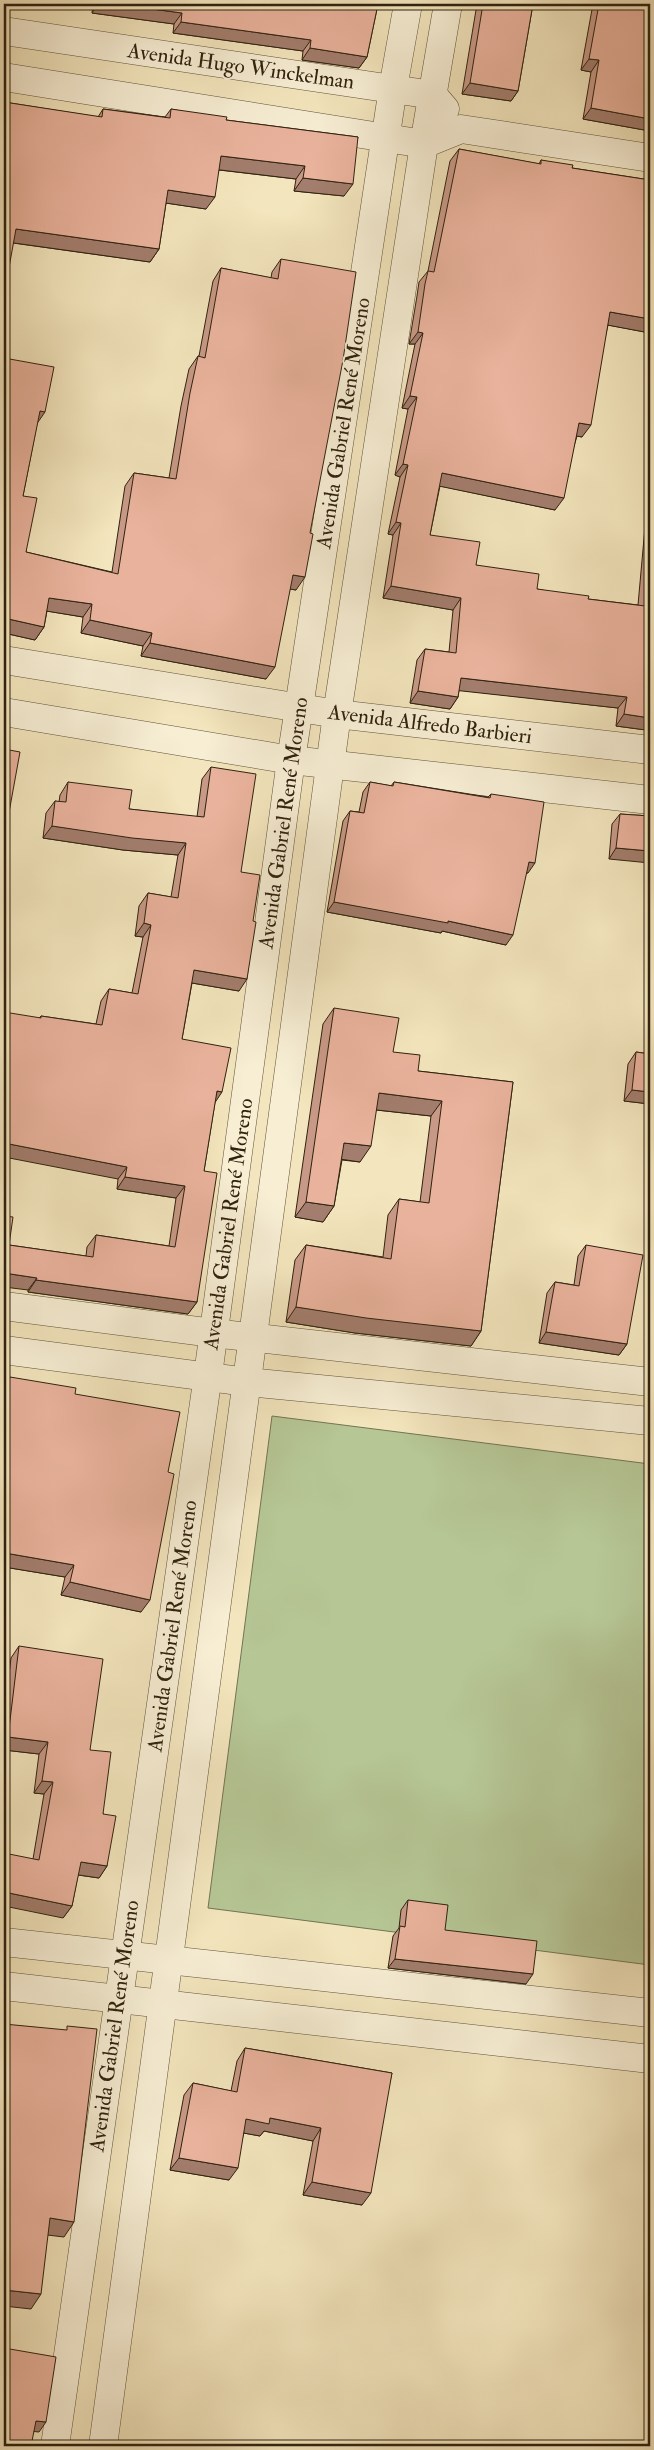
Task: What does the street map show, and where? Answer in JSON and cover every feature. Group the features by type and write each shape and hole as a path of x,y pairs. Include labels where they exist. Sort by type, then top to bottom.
{"street":[{"name":"Avenida Gabriel René Moreno","path":"55,2446 208,1375 291,760 393,88 408,4"},
{"name":"Avenida Gabriel René Moreno","path":"103,2446 337,714 424,144 434,95 448,4"},
{"name":"Avenida Hugo Winckelman","path":"4,31 434,95"},
{"path":"4,77 424,144 461,129 650,158"},
{"path":"434,95 461,129"},
{"name":"Avenida Alfredo Barbieri","path":"4,660 337,714 650,750"},
{"path":"4,712 291,760 650,800"},
{"path":"4,1306 213,1333 650,1382"},
{"path":"4,1350 208,1375 247,1382 650,1421"},
{"path":"4,1942 650,2013"},
{"path":"4,1986 650,2059"}],"green space":[{"path":"272,1416 650,1464 650,1965 208,1908"}],"building":[{"path":"115,4 378,4 367,57 310,48 311,40 181,22 182,13"},
{"path":"483,4 533,4 518,91 470,83"},
{"path":"599,4 650,4 650,119 591,108 599,60 589,59"},
{"path":"4,102 102,117 103,109 170,118 171,109 227,117 226,120 358,137 353,184 303,178 305,166 221,156 215,197 168,190 159,249 16,229 4,295"},
{"path":"459,149 541,164 541,160 573,165 572,168 650,180 650,319 610,312 591,425 579,423 564,498 442,473 430,535 480,542 476,565 539,574 537,589 589,596 588,599 645,606 650,550 650,718 624,714 627,697 461,678 458,697 418,691 425,649 456,653 461,598 391,586 401,523 396,522 408,465 403,464 417,397 410,396 423,333 418,332 425,284 428,271 434,272"},
{"path":"281,259 356,272 343,360 310,533 313,534 305,577 293,575 275,667 150,643 152,633 90,620 92,604 49,598 44,627 4,618 4,358 54,367 45,412 40,411 23,496 37,498 26,552 118,574 134,473 176,479 190,393 198,356 205,358 221,268 278,279"},
{"path":"4,749 20,752 6,829 4,829"},
{"path":"211,767 256,774 241,872 260,875 253,921 256,922 247,979 194,970 182,1039 231,1048 222,1092 217,1091 204,1171 217,1173 197,1302 36,1280 37,1278 4,1273 4,1216 13,1217 9,1245 93,1257 96,1235 175,1247 185,1186 125,1177 127,1167 4,1143 4,1012 102,1025 109,989 138,994 151,925 144,923 148,893 178,898 186,843 132,838 52,826 55,801 66,802 68,782 132,790 129,809 204,817"},
{"path":"370,782 393,786 394,782 490,798 491,794 544,802 535,863 529,862 513,935 448,921 448,923 334,902 350,811 364,813"},
{"path":"620,814 650,816 650,851 616,848"},
{"path":"334,1008 399,1018 393,1052 420,1055 418,1071 513,1082 481,1331 366,1318 296,1307 306,1245 391,1259 399,1199 429,1203 442,1101 379,1093 371,1146 344,1143 334,1206 306,1202"},
{"path":"636,1052 650,1054 650,1092 632,1090"},
{"path":"586,1245 643,1255 627,1344 546,1332 555,1282 579,1286"},
{"path":"4,1376 76,1388 75,1394 180,1412 168,1472 174,1474 150,1600 70,1582 74,1565 5,1553"},
{"path":"19,1646 103,1659 90,1750 111,1752 103,1814 116,1816 107,1866 81,1862 72,1906 4,1892 4,1853 39,1860 53,1782 42,1781 48,1742 8,1737"},
{"path":"408,1900 448,1905 445,1930 537,1941 533,1974 395,1959 400,1926 405,1927"},
{"path":"4,2024 67,2030 67,2026 97,2029 74,2222 50,2218 41,2294 4,2290"},
{"path":"245,2048 392,2073 371,2193 312,2182 321,2128 270,2118 269,2124 246,2119 238,2168 179,2158 193,2083 237,2092"},
{"path":"4,2348 56,2357 46,2422 36,2421 31,2446 4,2446"}]}
